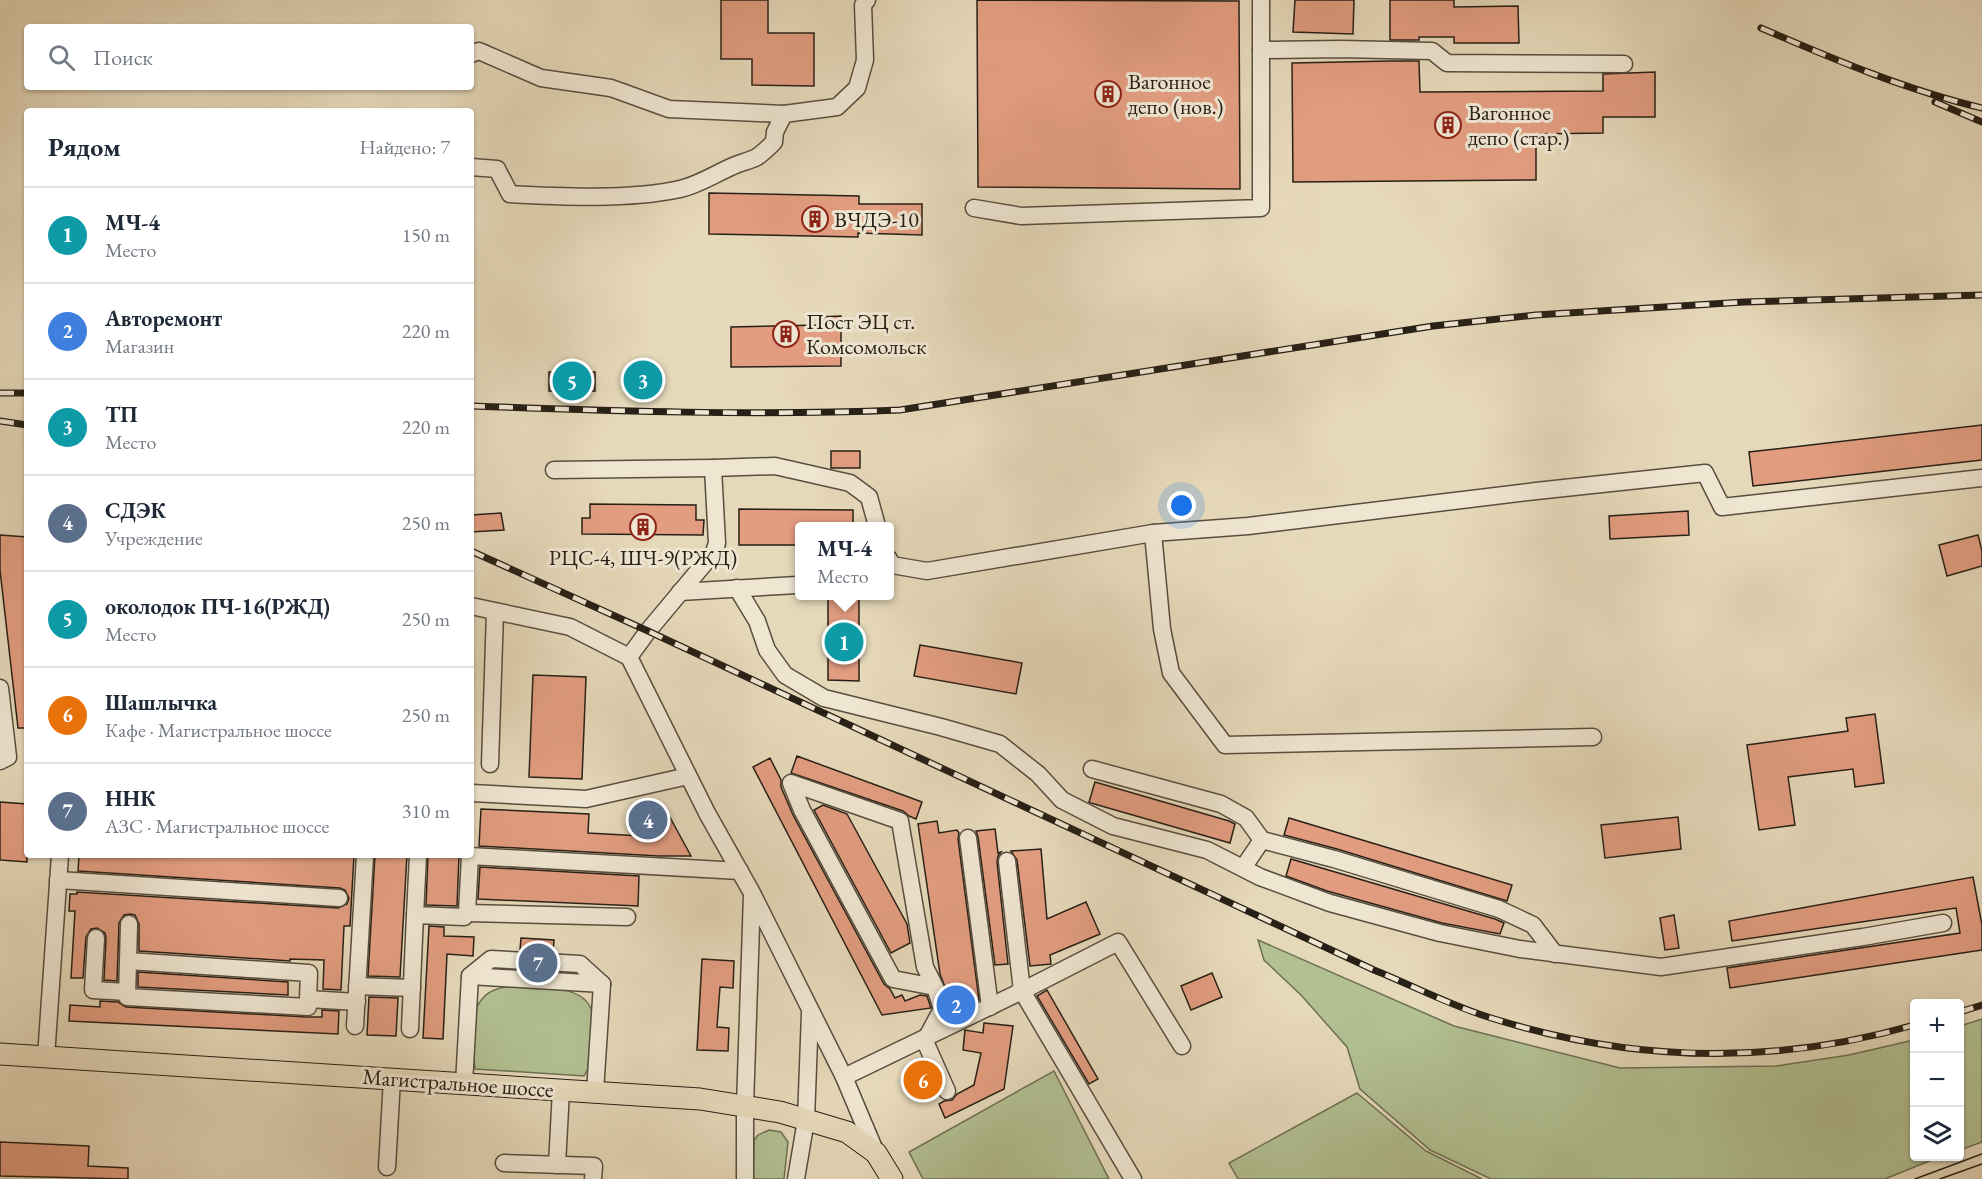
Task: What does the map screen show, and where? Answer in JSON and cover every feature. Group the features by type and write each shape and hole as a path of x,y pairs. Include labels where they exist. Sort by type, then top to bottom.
{"main road":[{"name":"Магистральное шоссе","path":"0,1054 700,1099 780,1112 847,1132 876,1153 892,1179"}],"street":[{"path":"474,53 479,51 542,78 611,88 669,108 784,114 837,107 857,88 865,60 863,5 867,0"},
{"path":"974,208 1021,216 1261,208 1261,0"},
{"path":"1262,50 1432,51 1447,63 1624,64"},
{"path":"474,167 497,169 510,194 599,196 645,194 682,188 757,156 774,142 775,132 784,114"},
{"path":"554,470 775,466 850,483 869,497 876,522"},
{"path":"629,657 714,552 717,543 714,468"},
{"path":"894,565 927,571 1153,533 1248,526 1705,473 1722,507 1982,478"},
{"path":"1153,533 1162,629 1171,673 1225,745 1593,737"},
{"path":"680,592 795,585"},
{"path":"737,588 757,621 767,650 786,675 824,698 1000,744 1038,774 1062,800 1113,825 1207,850 1260,877 1330,903 1429,930 1520,949 1661,967 1942,923"},
{"path":"474,607 570,627 629,657 707,813 752,893 844,1077 876,1153"},
{"path":"490,764 495,612"},
{"path":"0,688 8,757 0,760"},
{"path":"1092,769 1221,804 1246,818 1262,840 1334,859 1499,909 1533,925 1555,954"},
{"path":"474,793 586,799 688,776"},
{"path":"925,1038 942,1009 936,987 925,967 900,821 791,783 807,820 893,979 936,987"},
{"path":"968,838 990,1007"},
{"path":"1243,868 1262,840"},
{"path":"474,856 740,871"},
{"path":"46,1057 60,858"},
{"path":"355,1026 364,858"},
{"path":"410,1029 418,858"},
{"path":"468,913 470,858"},
{"path":"1008,861 1022,991 1134,1179"},
{"path":"58,880 339,898"},
{"path":"745,1179 752,893"},
{"path":"415,915 464,917 468,913 627,917"},
{"path":"128,961 309,973 308,1007 127,997 129,924"},
{"path":"96,938 93,990 127,992"},
{"path":"844,1077 1118,942 1182,1046"},
{"path":"464,1084 470,976 602,984 595,1092"},
{"path":"308,999 412,988"},
{"path":"796,1179 806,1120 810,1011"},
{"path":"925,1038 947,1091"},
{"path":"387,1167 392,1079"},
{"path":"557,1165 561,1090"},
{"path":"504,1163 594,1166 593,1179"}],"green space":[{"path":"1258,940 1454,1026 1620,1068 1776,1066 1849,1055 1910,1041 1910,1161 1929,1161 1885,1179 1491,1179 1430,1150 1360,1089 1347,1047 1301,995 1264,960"},
{"path":"506,987 556,988 580,996 588,1003 592,1013 592,1025 588,1069 584,1076 475,1069 472,1031 477,1007 492,991"},
{"path":"1982,1019 1982,1142 1964,1149 1964,1053 1964,1025"},
{"path":"1054,1071 1109,1179 923,1179 909,1152"},
{"path":"1357,1093 1426,1151 1482,1179 1238,1179 1229,1163"},
{"path":"769,1130 781,1132 788,1142 784,1179 753,1179 754,1140 758,1135"}],"building":[{"path":"721,0 768,0 768,33 814,33 814,86 752,85 752,59 721,59"},
{"name":"Вагонное депо (нов.)","path":"977,0 1239,1 1240,189 978,187"},
{"path":"1295,0 1354,0 1353,34 1293,32"},
{"path":"1390,0 1454,0 1454,7 1518,6 1519,43 1454,43 1454,37 1390,40"},
{"name":"Вагонное депо (стар.)","path":"1419,61 1420,92 1603,91 1603,74 1655,72 1655,117 1603,117 1603,133 1536,134 1536,180 1293,182 1292,63"},
{"name":"ВЧДЭ-10","path":"709,193 859,196 859,204 922,204 922,235 858,233 858,237 709,234"},
{"name":"Пост ЭЦ ст. Комсомольск","path":"841,316 841,366 731,367 731,327 819,325 819,317"},
{"path":"549,372 595,372 595,391 549,391"},
{"path":"633,373 654,373 654,388 633,388"},
{"path":"1982,425 1982,460 1753,486 1749,452"},
{"path":"831,451 860,451 860,468 831,468"},
{"name":"РЦС-4, ШЧ-9(РЖД)","path":"590,504 696,505 696,520 704,520 703,535 582,534 582,518 590,518"},
{"path":"739,509 853,510 853,522 795,522 795,545 739,545"},
{"path":"1688,511 1689,535 1610,539 1609,516"},
{"path":"501,513 504,530 474,532 474,515"},
{"path":"0,535 24,537 24,728 18,728 0,570"},
{"path":"1978,535 1982,551 1982,566 1947,576 1939,545"},
{"path":"828,600 859,600 859,681 828,680"},
{"path":"920,645 1022,663 1016,694 914,676"},
{"path":"533,675 586,677 582,779 529,777"},
{"path":"1875,714 1884,783 1855,787 1853,769 1788,777 1795,825 1759,830 1747,745 1848,731 1846,718"},
{"path":"797,756 922,802 916,819 903,811 791,773"},
{"path":"770,758 781,780 781,787 793,815 884,984 895,998 902,995 905,1001 920,995 927,996 931,1008 882,1015 753,767"},
{"path":"1095,782 1229,821 1235,824 1230,843 1091,803 1089,802"},
{"path":"0,802 24,804 24,858 27,858 27,862 0,860"},
{"path":"823,805 847,814 907,924 910,943 891,953 814,810"},
{"path":"481,809 589,814 588,833 642,836 642,813 667,812 691,856 479,846"},
{"path":"1678,817 1681,849 1605,858 1601,825"},
{"path":"1289,818 1512,885 1507,901 1284,835"},
{"path":"937,821 939,833 957,830 959,833 979,1000 952,1005 940,974 918,824"},
{"path":"995,829 998,853 1001,852 997,862 1008,964 995,965 976,831"},
{"path":"1041,849 1047,919 1086,902 1100,934 1050,955 1051,964 1030,966 1017,860 1011,851"},
{"path":"79,858 354,858 350,926 344,926 341,990 323,989 324,960 290,959 290,961 139,951 139,924 135,915 130,914 124,915 119,923 117,981 104,980 106,938 105,933 97,928 91,929 86,937 83,978 71,978 75,911 69,911 70,894 77,894 77,892 338,908 347,904 349,898 345,890 340,888 78,871"},
{"path":"375,858 407,858 400,977 368,976"},
{"path":"428,858 459,858 457,906 426,905"},
{"path":"1291,859 1504,923 1500,934 1442,923 1327,891 1286,876"},
{"path":"480,867 639,876 638,906 478,899"},
{"path":"1973,877 1982,925 1982,950 1730,988 1727,968 1960,933 1956,908 1732,941 1729,921"},
{"path":"1674,915 1679,948 1665,950 1660,918"},
{"path":"429,926 444,927 444,936 474,937 473,956 447,954 443,1039 423,1038"},
{"path":"521,938 554,940 553,952 520,950"},
{"path":"702,959 734,961 733,988 720,987 717,1027 729,1028 728,1051 697,1050"},
{"path":"138,972 288,982 288,995 138,987"},
{"path":"1212,973 1222,997 1191,1010 1181,986"},
{"path":"1047,990 1098,1079 1089,1084 1037,996"},
{"path":"369,997 398,998 396,1036 367,1035"},
{"path":"100,1001 118,1002 126,1007 307,1017 322,1017 322,1010 339,1011 338,1034 69,1021 70,1005 100,1007"},
{"path":"984,1023 1013,1026 1004,1089 945,1118 939,1104 952,1100 957,1094 974,1085 981,1053 963,1050 965,1030 983,1033"},
{"path":"0,1142 89,1146 88,1166 128,1168 128,1179 0,1176"}],"tram line":[{"path":"1915,1179 1982,1154"},
{"path":"1940,1179 1982,1164"}],"railway":[{"path":"1761,28 1898,83 1982,108"},
{"path":"1935,102 1982,122"},
{"path":"474,406 739,413 900,410 1433,326 1536,315 1744,302 1982,295"},
{"path":"0,393 24,393"},
{"path":"0,421 24,425"},
{"path":"474,552 648,631 1374,970 1488,1017 1541,1032 1594,1043 1647,1050 1701,1053 1754,1052 1807,1047 1861,1038 1910,1026"},
{"path":"1964,1011 1982,1005"}],"place":[{"name":"Вагонное депо (нов.)","path":"1108,94"},
{"name":"Вагонное депо (стар.)","path":"1448,125"},
{"name":"ВЧДЭ-10","path":"815,219"},
{"name":"Пост ЭЦ ст. Комсомольск","path":"786,334"},
{"name":"ТП","path":"643,380"},
{"name":"околодок ПЧ-16(РЖД)","path":"572,381"},
{"name":"РЦС-4, ШЧ-9(РЖД)","path":"643,527"},
{"name":"МЧ-4","path":"844,642"},
{"name":"СДЭК","path":"648,820"},
{"name":"ННК","path":"538,963"},
{"name":"Авторемонт","path":"956,1005"},
{"name":"Шашлычка","path":"923,1080"}]}
